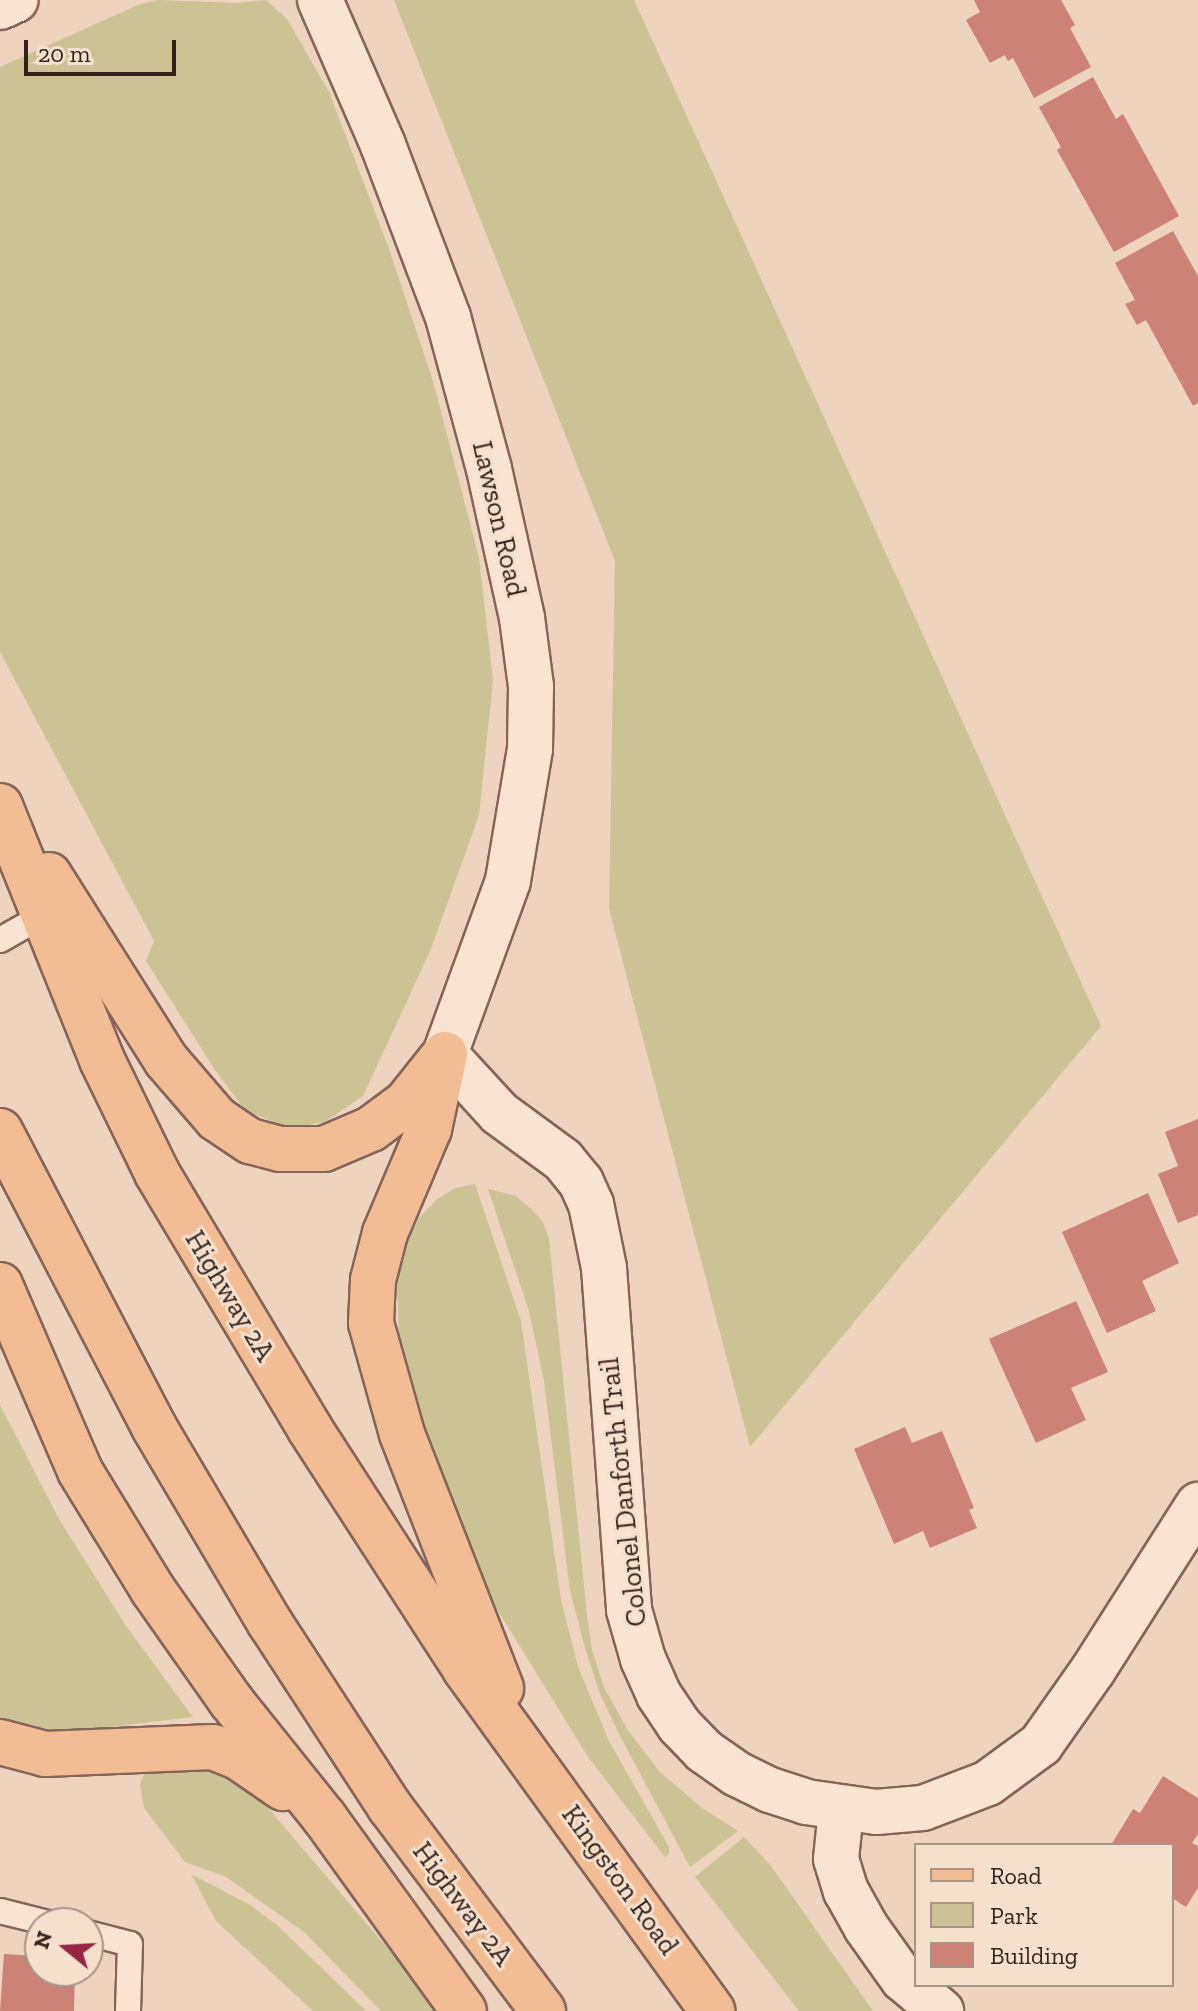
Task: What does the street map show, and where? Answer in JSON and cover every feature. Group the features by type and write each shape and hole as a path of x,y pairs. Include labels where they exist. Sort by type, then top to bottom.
{"main road":[{"path":"0,797 166,1060 217,1119 250,1141 280,1149 324,1149 371,1129 406,1103 445,1054"},
{"name":"Highway 2A","path":"0,806 102,1060 157,1173 310,1429 465,1669 526,1749"},
{"path":"445,1054 429,1129 385,1233 373,1280 371,1323 402,1434 454,1574 526,1749"},
{"name":"Highway 2A","path":"0,1131 154,1427 270,1623 390,1807 543,2011"},
{"path":"0,1285 80,1471 153,1590 231,1701 324,1817 464,2011"},
{"path":"0,1742 45,1754 213,1747 238,1757 324,1817"},
{"name":"Kingston Road","path":"526,1749 713,2011"}],"street":[{"path":"0,7 16,0"},
{"name":"Lawson Road","path":"320,0 383,145 448,317 492,484 522,618 531,686 530,749 508,881 445,1054"},
{"name":"Colonel Danforth Trail","path":"445,1054 499,1113 563,1160 581,1182 591,1204 604,1268 629,1610 643,1659 659,1695 679,1725 704,1751 737,1774 770,1790 841,1810 876,1812 923,1808 988,1783 1016,1766 1041,1744 1093,1670 1198,1505"},
{"path":"841,1810 836,1859 846,1891 866,1927 903,1979 941,2011"}],"lane":[{"path":"0,940 44,915"},
{"path":"0,1911 24,1917"},
{"path":"104,1937 130,1944 128,2011"}],"green space":[{"path":"158,0 238,3 266,0 287,19 329,92 388,246 433,381 479,558 493,680 479,815 431,949 363,1096 326,1121 304,1126 283,1126 245,1110 215,1070 146,961 154,941 0,652 0,67 138,5"},
{"path":"394,0 634,0 1101,1026 750,1447 609,909 615,561"},
{"path":"475,1184 521,1321 561,1600 578,1667 609,1741 669,1847 669,1854 665,1857 588,1757 484,1588 466,1548 404,1364 399,1339 397,1286 404,1248 419,1218 437,1199 456,1188"},
{"path":"488,1189 516,1196 543,1222 549,1239 587,1615 592,1650 604,1687 627,1729 659,1771 702,1808 738,1831 690,1867 600,1694 584,1644 570,1591 544,1381 529,1311"},
{"path":"0,1405 59,1519 126,1626 193,1717 76,1731 0,1725"},
{"path":"187,1767 213,1771 242,1787 269,1809 441,2011 381,2011 304,1932 226,1877 185,1862 144,1808 140,1784 146,1770"},
{"path":"744,1837 771,1866 873,2011 799,2011 695,1877"},
{"path":"191,1874 250,1905 277,1925 366,2011 313,2011 216,1921"}],"building":[{"path":"974,0 1061,0 1075,25 1070,28 1091,67 1034,98 1013,58 1008,61 1005,55 990,63 966,20 980,12"},
{"path":"1093,77 1116,119 1123,114 1179,216 1114,252 1057,150 1061,147 1039,107"},
{"path":"1173,231 1198,276 1198,403 1193,406 1146,320 1137,325 1125,304 1135,300 1115,263"},
{"path":"1198,1119 1198,1215 1178,1223 1158,1174 1178,1166 1165,1132"},
{"path":"1148,1193 1179,1263 1142,1281 1156,1311 1107,1333 1062,1232"},
{"path":"1076,1301 1108,1372 1071,1388 1086,1420 1036,1443 989,1339"},
{"path":"905,1427 912,1443 942,1431 974,1508 969,1510 977,1528 930,1548 923,1531 894,1544 854,1449"},
{"path":"1163,1776 1198,1798 1198,1834 1192,1843 1198,1846 1198,1888 1186,1907 1174,1899 1174,1843 1112,1843 1133,1809 1140,1813"},
{"path":"4,1954 24,1955 24,1987 75,1987 74,2011 0,2011"}]}
